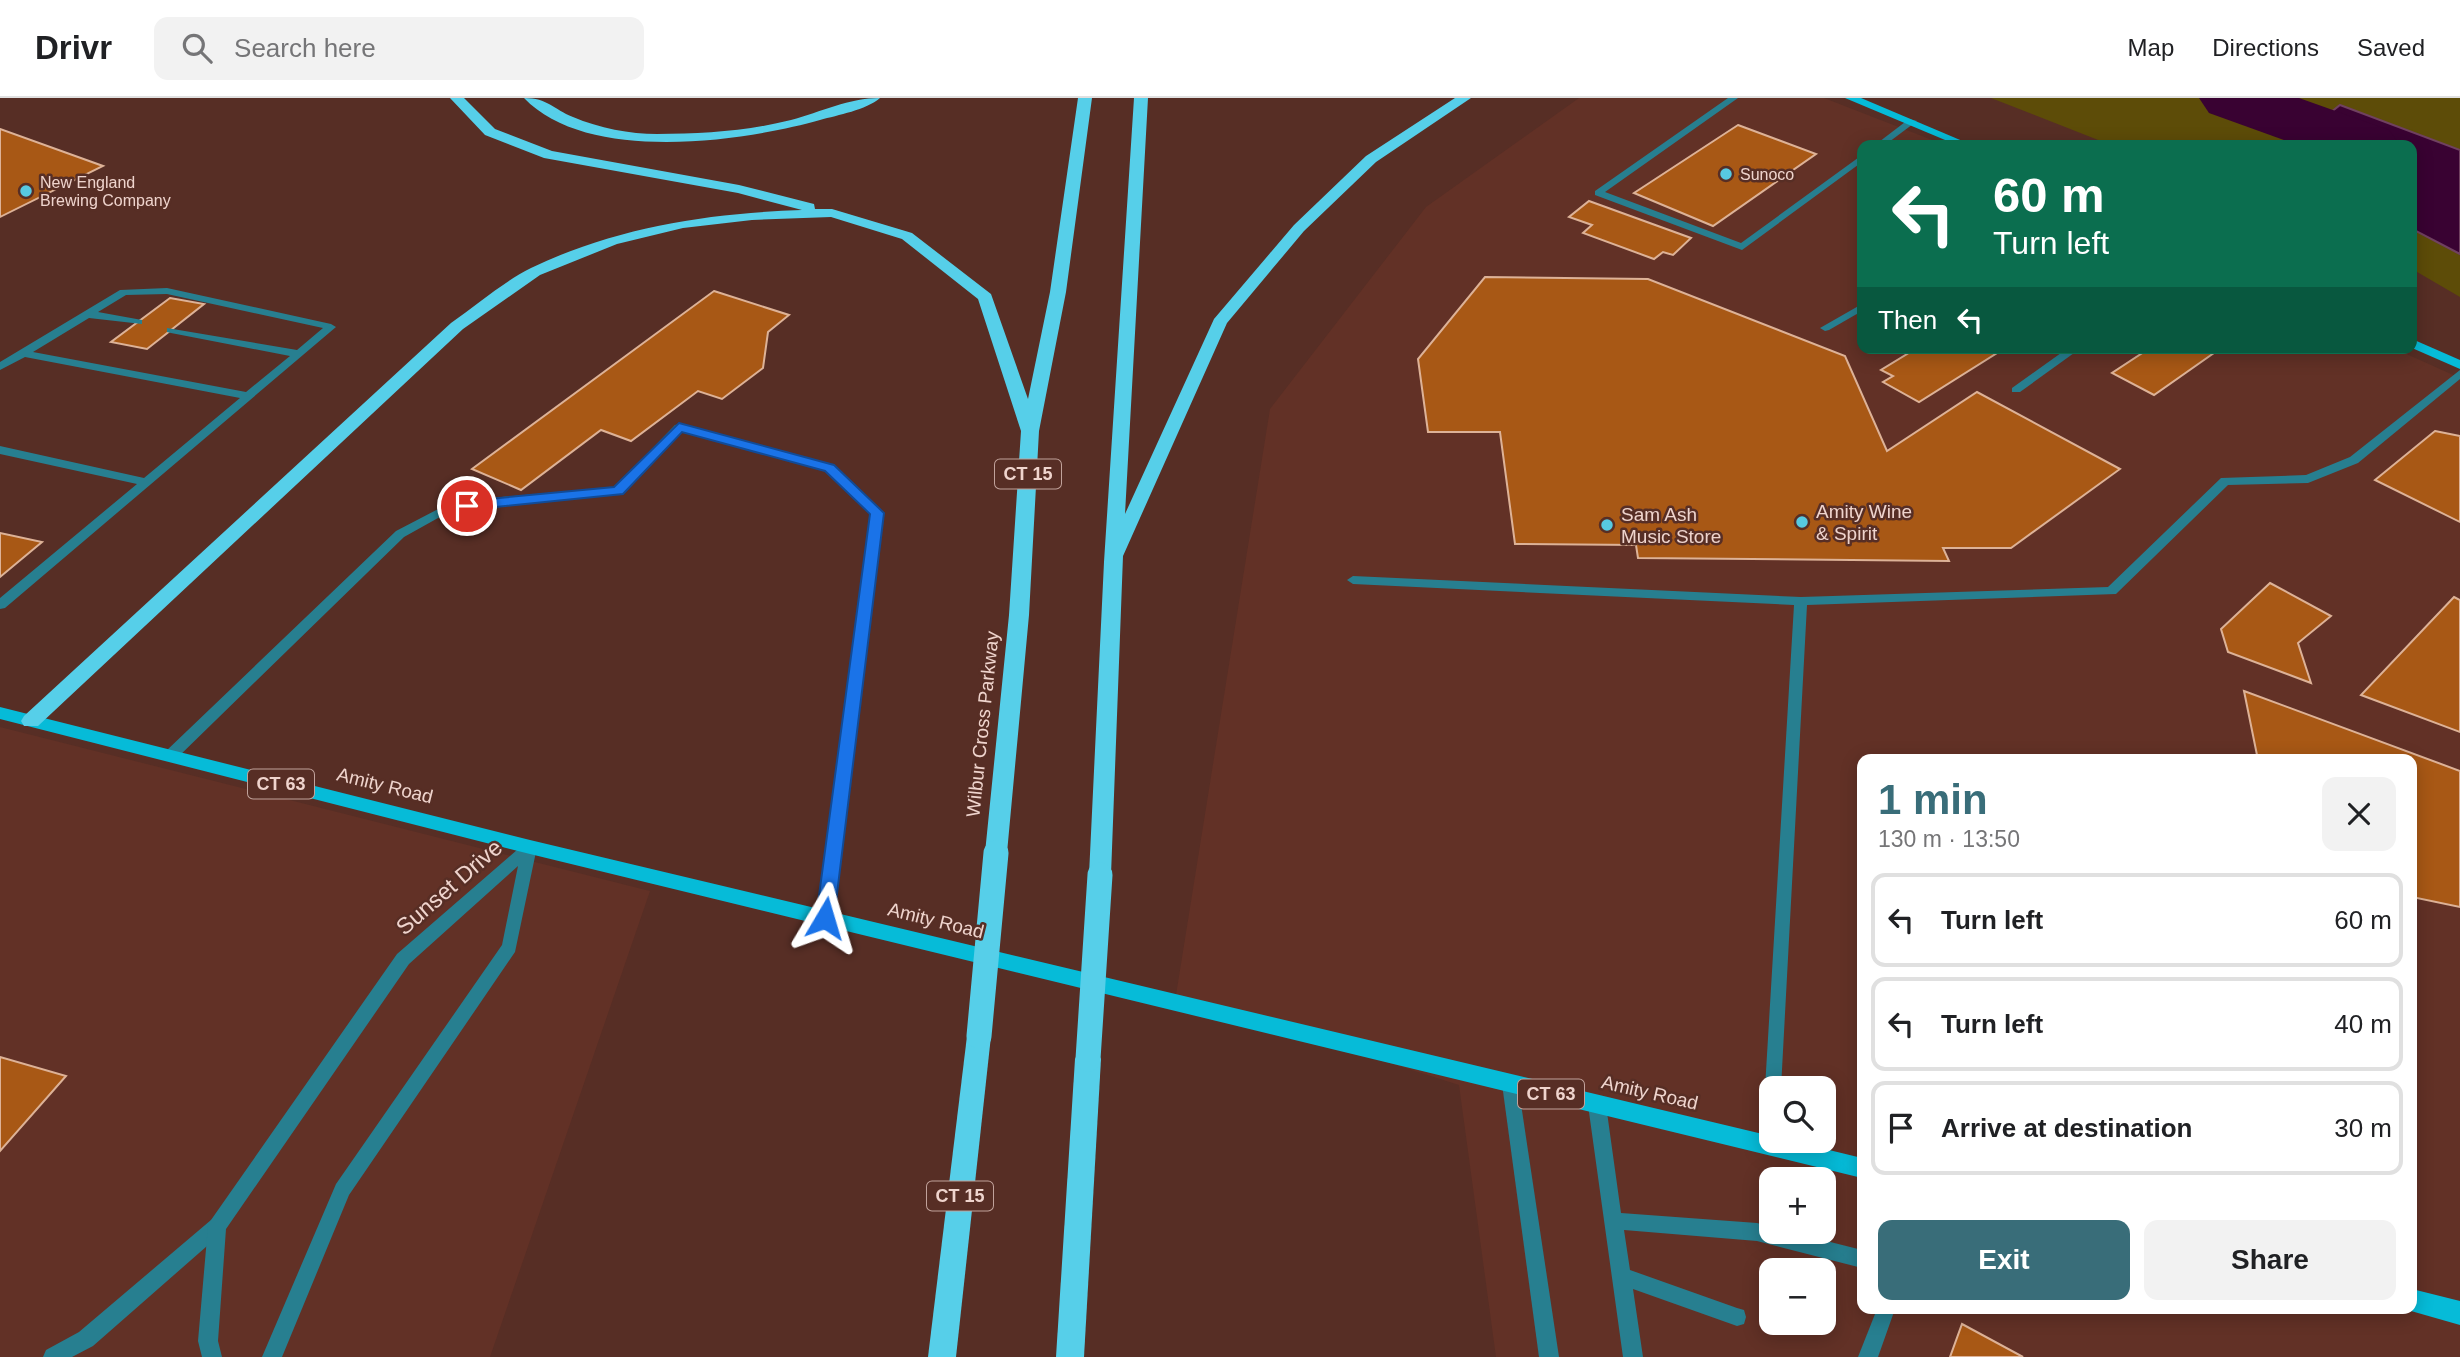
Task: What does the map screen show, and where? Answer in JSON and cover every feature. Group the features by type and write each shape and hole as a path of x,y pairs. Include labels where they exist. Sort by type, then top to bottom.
{"highway":[{"path":"457,98 490,132 549,155 739,189 907,236 985,297 1030,431"},
{"path":"531,98 553,116 618,137 712,138 801,122 873,98"},
{"name":"Wilbur Cross Parkway","path":"942,1357 979,1036 1018,615 1030,431 1058,292 1085,98"},
{"path":"1070,1357 1100,875 1113,562 1141,98"},
{"path":"1113,562 1220,322 1299,228 1371,159 1464,98"},
{"path":"31,720 457,326 535,272 612,241 683,224 752,216 832,213"}],"main road":[{"path":"1851,98 1955,140"},
{"path":"2417,345 2460,365"},
{"name":"Amity Road","path":"0,713 530,847 1759,1143"},
{"name":"Amity Road","path":"1799,1153 1857,1167"},
{"path":"2417,1302 2460,1313"}],"street":[{"path":"1734,98 1598,192 1742,247 1857,162"},
{"path":"1886,140 1912,121"},
{"path":"0,367 124,292 167,291 331,327 0,606"},
{"path":"1825,328 1857,310"},
{"path":"88,314 138,322"},
{"path":"171,330 299,354"},
{"path":"23,353 249,396"},
{"path":"2016,390 2067,354"},
{"path":"1353,580 1801,601 2111,591 2225,481 2308,479 2354,460 2460,373"},
{"path":"170,756 400,534 444,510 490,502 618,491 679,428 830,468 877,513 825,918"},
{"path":"0,450 147,482"},
{"path":"1774,1076 1801,601"},
{"name":"Sunset Drive","path":"53,1357 86,1339 217,1226 403,959 530,847"},
{"name":"Sunset Drive","path":"272,1357 342,1190 509,947 530,847"},
{"path":"1510,1084 1549,1357"},
{"path":"1597,1105 1633,1357"},
{"path":"1613,1221 1757,1232 1857,1258"},
{"path":"212,1357 208,1341 217,1226"},
{"path":"1623,1277 1737,1317"},
{"path":"1868,1357 1884,1314"}],"shaded area":[{"path":"1579,98 1824,98 1932,140 1857,140 1857,354 2406,354 2460,378 2460,1357 1496,1357 1459,1085 1176,995 1270,409 1426,207"},
{"path":"1991,98 2460,98 2460,297 2417,272 2417,140 2098,140"},
{"path":"2340,105 2460,150 2460,254 2417,232 2417,140 2296,140"},
{"path":"0,727 650,891 490,1357 0,1357"}],"building":[{"name":"Sunoco","path":"1738,125 1816,154 1713,226 1634,193"},
{"name":"New England Brewing Company","path":"0,129 103,166 0,217"},
{"path":"1589,201 1691,238 1673,255 1663,252 1654,259 1583,233 1592,225 1569,217"},
{"path":"1485,277 1648,279 1845,356 1887,451 1977,392 2120,469 2011,548 1943,548 1949,561 1638,558 1636,545 1515,544 1500,432 1428,432 1418,359"},
{"path":"714,291 789,315 768,332 763,368 722,399 698,391 631,441 601,430 521,490 472,469"},
{"path":"170,298 204,304 147,349 111,342"},
{"path":"1907,354 1995,354 1919,402 1883,382 1893,376 1881,370"},
{"path":"2141,354 2212,354 2154,395 2112,373"},
{"path":"2435,431 2460,436 2460,522 2375,480"},
{"path":"0,533 42,542 0,577"},
{"path":"2270,583 2331,616 2298,643 2311,683 2228,652 2221,629"},
{"path":"2454,597 2460,600 2460,732 2361,695"},
{"path":"2244,691 2414,754 2257,754"},
{"path":"2417,755 2460,771 2460,907 2417,898"},
{"path":"0,1057 66,1076 0,1151"},
{"path":"1962,1324 2023,1357 1950,1357"}],"waterway":[{"path":"2233,98 2350,140"}],"place":[{"name":"Sunoco","path":"1726,174"},
{"name":"New England Brewing Company","path":"26,191"},
{"name":"Amity Wine & Spirit","path":"1802,522"},
{"name":"Sam Ash Music Store","path":"1607,525"}],"route":[{"path":"467,506 618,491 679,428 830,468 877,513 825,918"}]}
